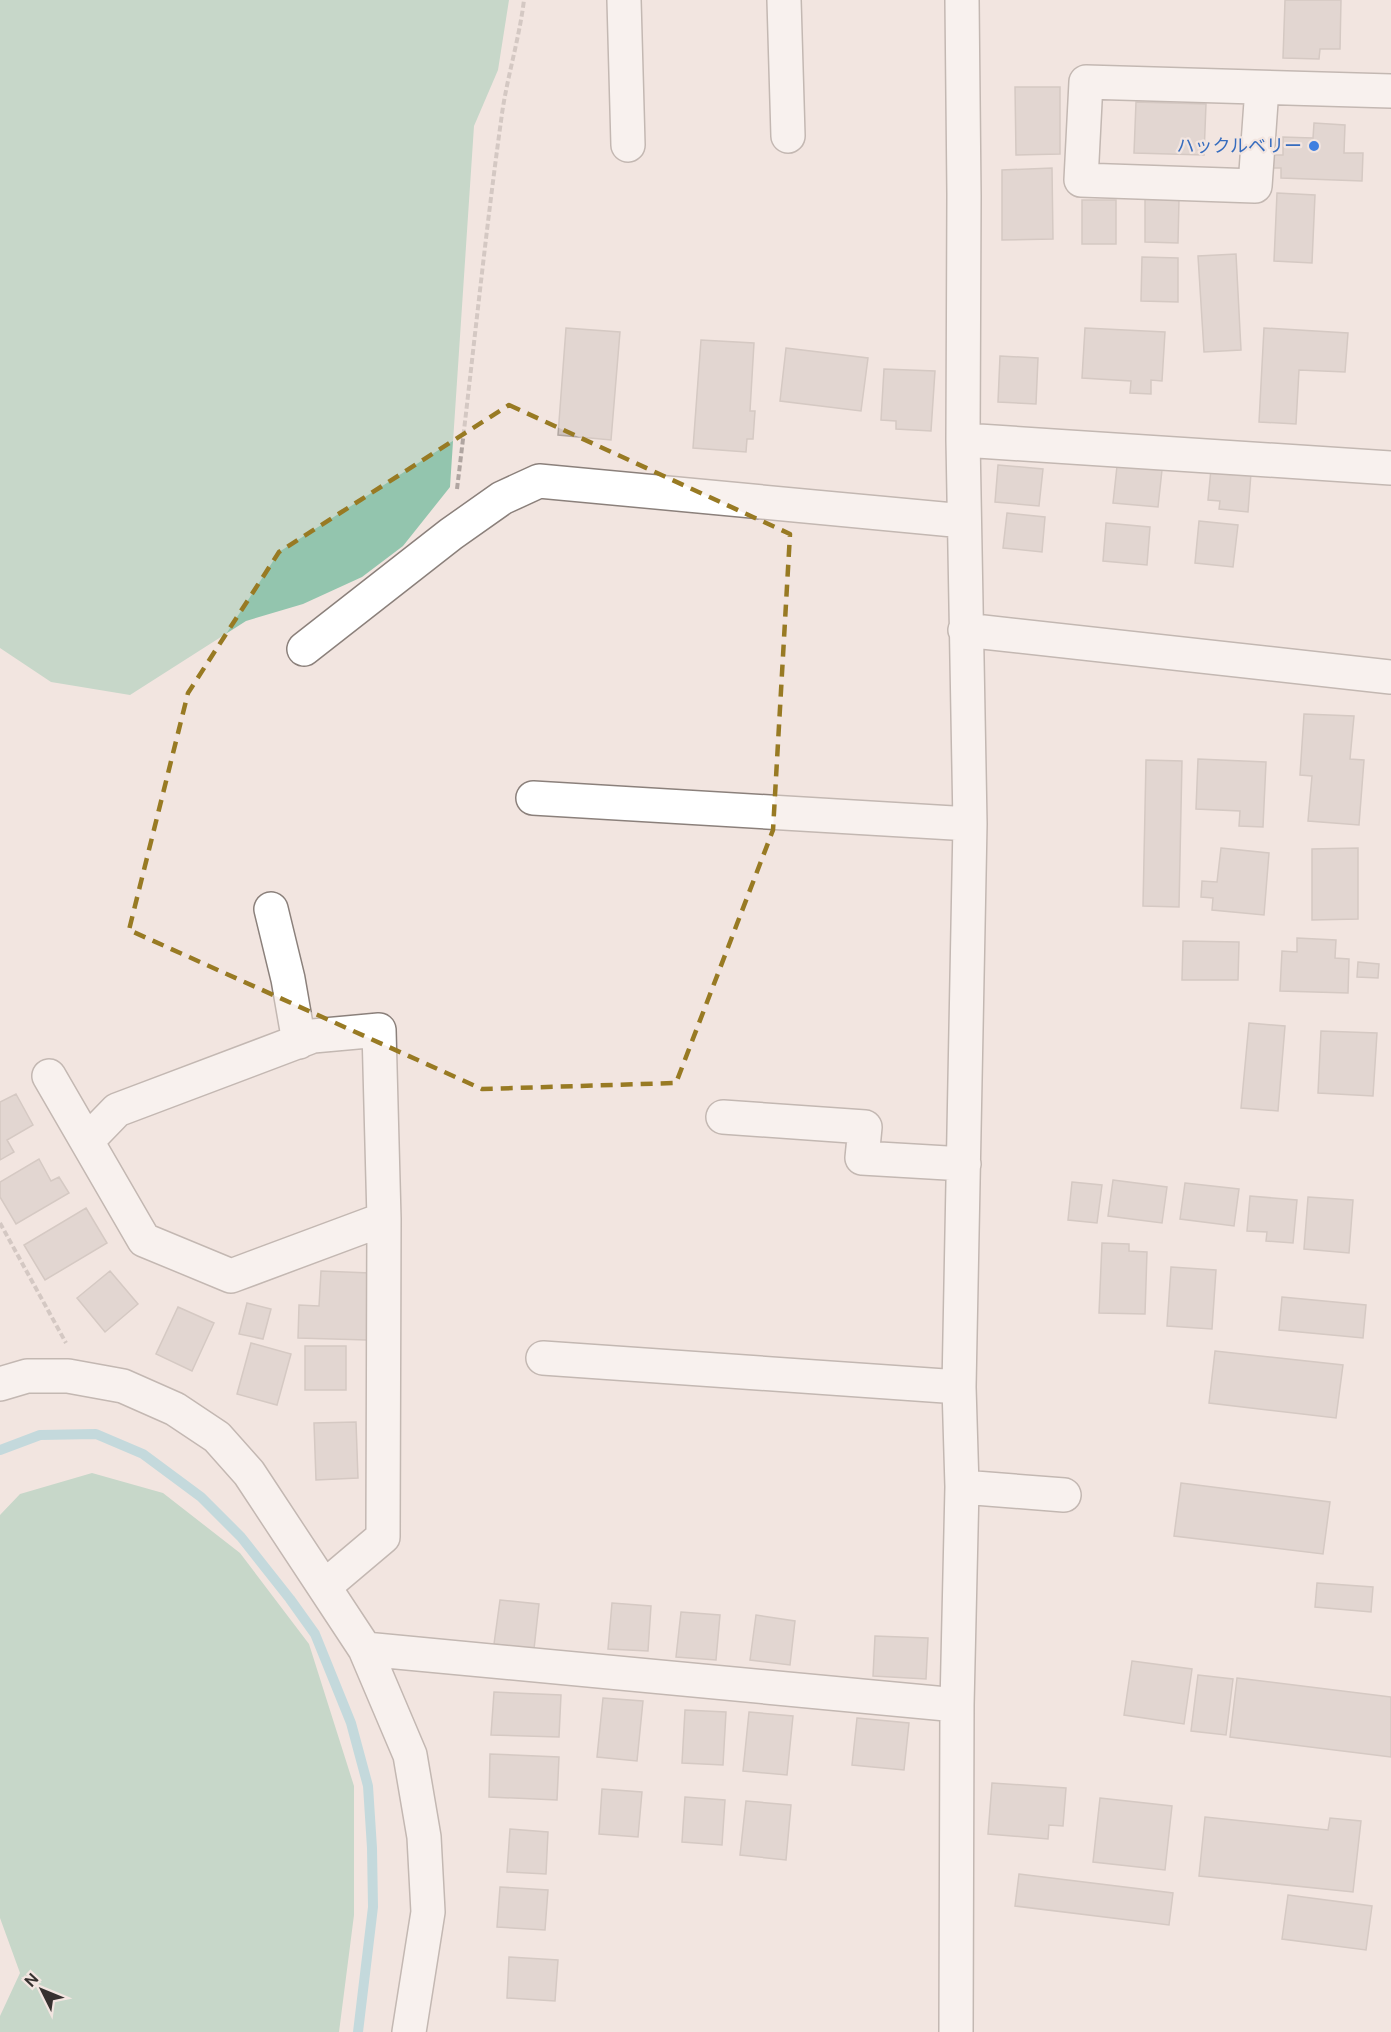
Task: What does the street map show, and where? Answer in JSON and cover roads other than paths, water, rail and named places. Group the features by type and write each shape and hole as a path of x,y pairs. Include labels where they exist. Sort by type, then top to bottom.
{"street":[{"path":"624,0 628,146"},
{"path":"784,0 788,135"},
{"path":"956,2032 957,1705 962,1487 959,1387 970,824 963,440 962,0"},
{"path":"1262,88 1255,186 1081,180 1086,82 1391,91"},
{"path":"963,440 1391,468"},
{"path":"304,649 451,534 502,498 539,481 964,521"},
{"path":"965,630 1391,677"},
{"path":"532,798 970,824"},
{"path":"271,909 288,979 299,1042"},
{"path":"87,1141 117,1110 314,1036 379,1030 384,1219 383,1537 325,1586"},
{"path":"49,1076 144,1240 231,1275 384,1219"},
{"path":"723,1118 865,1127 862,1158 964,1164"},
{"path":"543,1358 959,1387"},
{"path":"0,1384 27,1376 68,1376 123,1386 175,1409 217,1437 249,1473 365,1649 410,1755 424,1837 428,1912 409,2032"},
{"path":"962,1487 1064,1495"},
{"path":"365,1649 957,1705"}],"waterway":[{"path":"0,1450 40,1435 96,1434 143,1454 201,1497 241,1537 315,1634 351,1723 368,1786 373,1907 358,2032"}],"place":[{"name":"ハックルベリー","path":"1314,146"}]}
